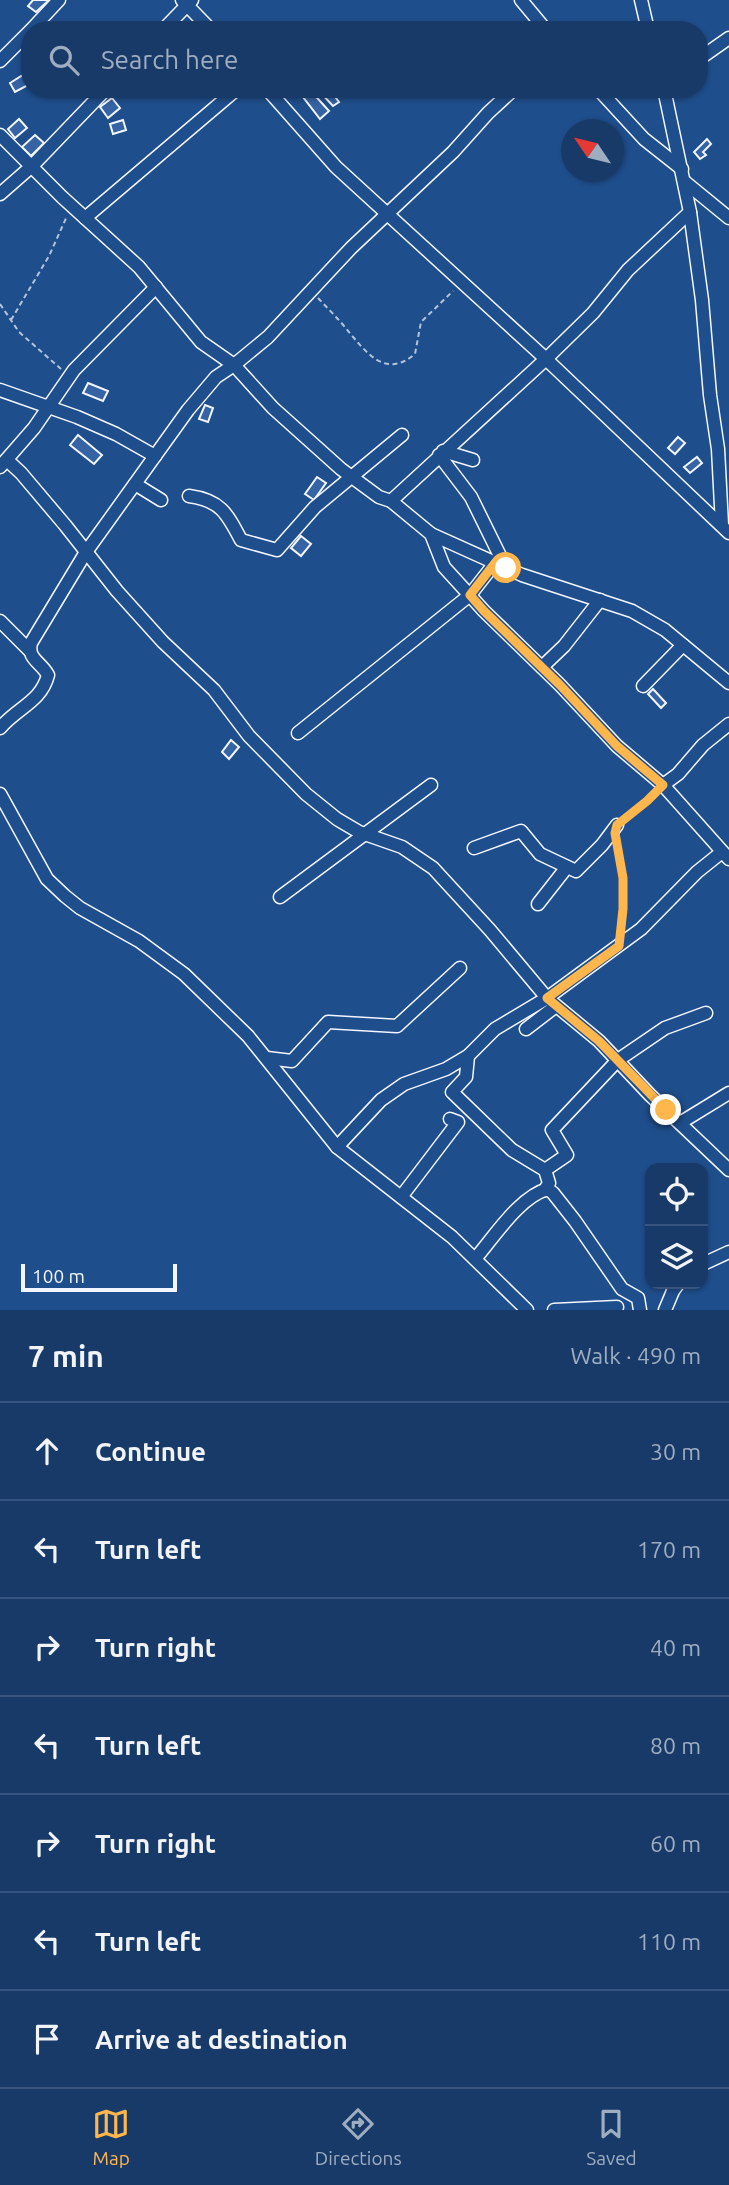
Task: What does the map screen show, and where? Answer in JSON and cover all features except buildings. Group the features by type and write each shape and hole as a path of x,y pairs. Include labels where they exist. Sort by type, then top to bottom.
{"street":[{"path":"40,21 59,0"},
{"path":"521,0 538,21"},
{"path":"641,0 646,21"},
{"path":"171,21 187,2 203,21"},
{"path":"708,53 729,38"},
{"path":"0,61 21,41"},
{"path":"0,194 32,166 97,98"},
{"path":"85,218 226,98"},
{"path":"275,98 336,167 546,359 725,529"},
{"path":"29,650 31,642 86,552 188,410 216,377 268,337 311,289 453,152 504,98"},
{"path":"606,98 645,139 729,218"},
{"path":"665,98 691,212 725,529"},
{"path":"0,135 139,267 201,342 234,365 273,408 352,477 379,497 391,501 430,534 522,575 632,611 650,620 729,683"},
{"path":"391,501 546,359 593,313 628,270 691,212"},
{"path":"156,287 92,350 69,377 49,408 3,463 21,473 117,591 163,642 214,690 249,736 306,794 337,820 365,834 402,847 433,868 551,1002 586,1029 729,1171"},
{"path":"0,390 96,425 155,456"},
{"path":"188,496 204,498 227,513 241,540 277,551 315,507 402,435"},
{"path":"441,453 473,460"},
{"path":"441,453 471,497 501,566"},
{"path":"135,484 161,500"},
{"path":"430,534 444,567 484,611 617,746 663,785 726,856 697,872 641,929 551,1002 526,1029"},
{"path":"298,733 470,595 501,566"},
{"path":"542,667 572,638 600,600"},
{"path":"0,621 46,669 48,675 45,687 37,698 9,717 0,728"},
{"path":"643,686 683,645"},
{"path":"663,785 678,774 703,745 729,724"},
{"path":"280,897 431,785"},
{"path":"0,794 47,879 65,897 139,941 184,974 248,1036 337,1147 452,1237 527,1310"},
{"path":"474,848 521,831 540,854 576,871 617,825"},
{"path":"538,904 567,867"},
{"path":"267,1058 292,1060 328,1022 397,1026 460,968"},
{"path":"337,1147 381,1100 404,1084 446,1069 468,1056 495,1029 551,1002"},
{"path":"545,1170 567,1155 552,1130 618,1060 665,1028 706,1013"},
{"path":"468,1056 466,1077 452,1092 512,1150 545,1170 549,1183 545,1190"},
{"path":"434,1073 454,1090"},
{"path":"680,1123 729,1093"},
{"path":"401,1197 458,1122 450,1119"},
{"path":"475,1259 522,1205 539,1192 548,1189 622,1289 638,1298 640,1310"},
{"path":"708,1262 729,1252"},
{"path":"665,1310 676,1289"},
{"path":"554,1310 617,1307"}],"path":[{"path":"11,320 49,256 72,206"},
{"path":"311,289 366,352 383,363 393,364 415,354 421,322 461,283"},
{"path":"0,304 29,342 69,377"},
{"path":"619,946 623,878 615,833 617,825 663,785"}],"route":[{"path":"506,568 495,563 470,595 617,746 663,785 617,825 615,833 623,878 619,946 547,998 599,1041 666,1110"}]}
